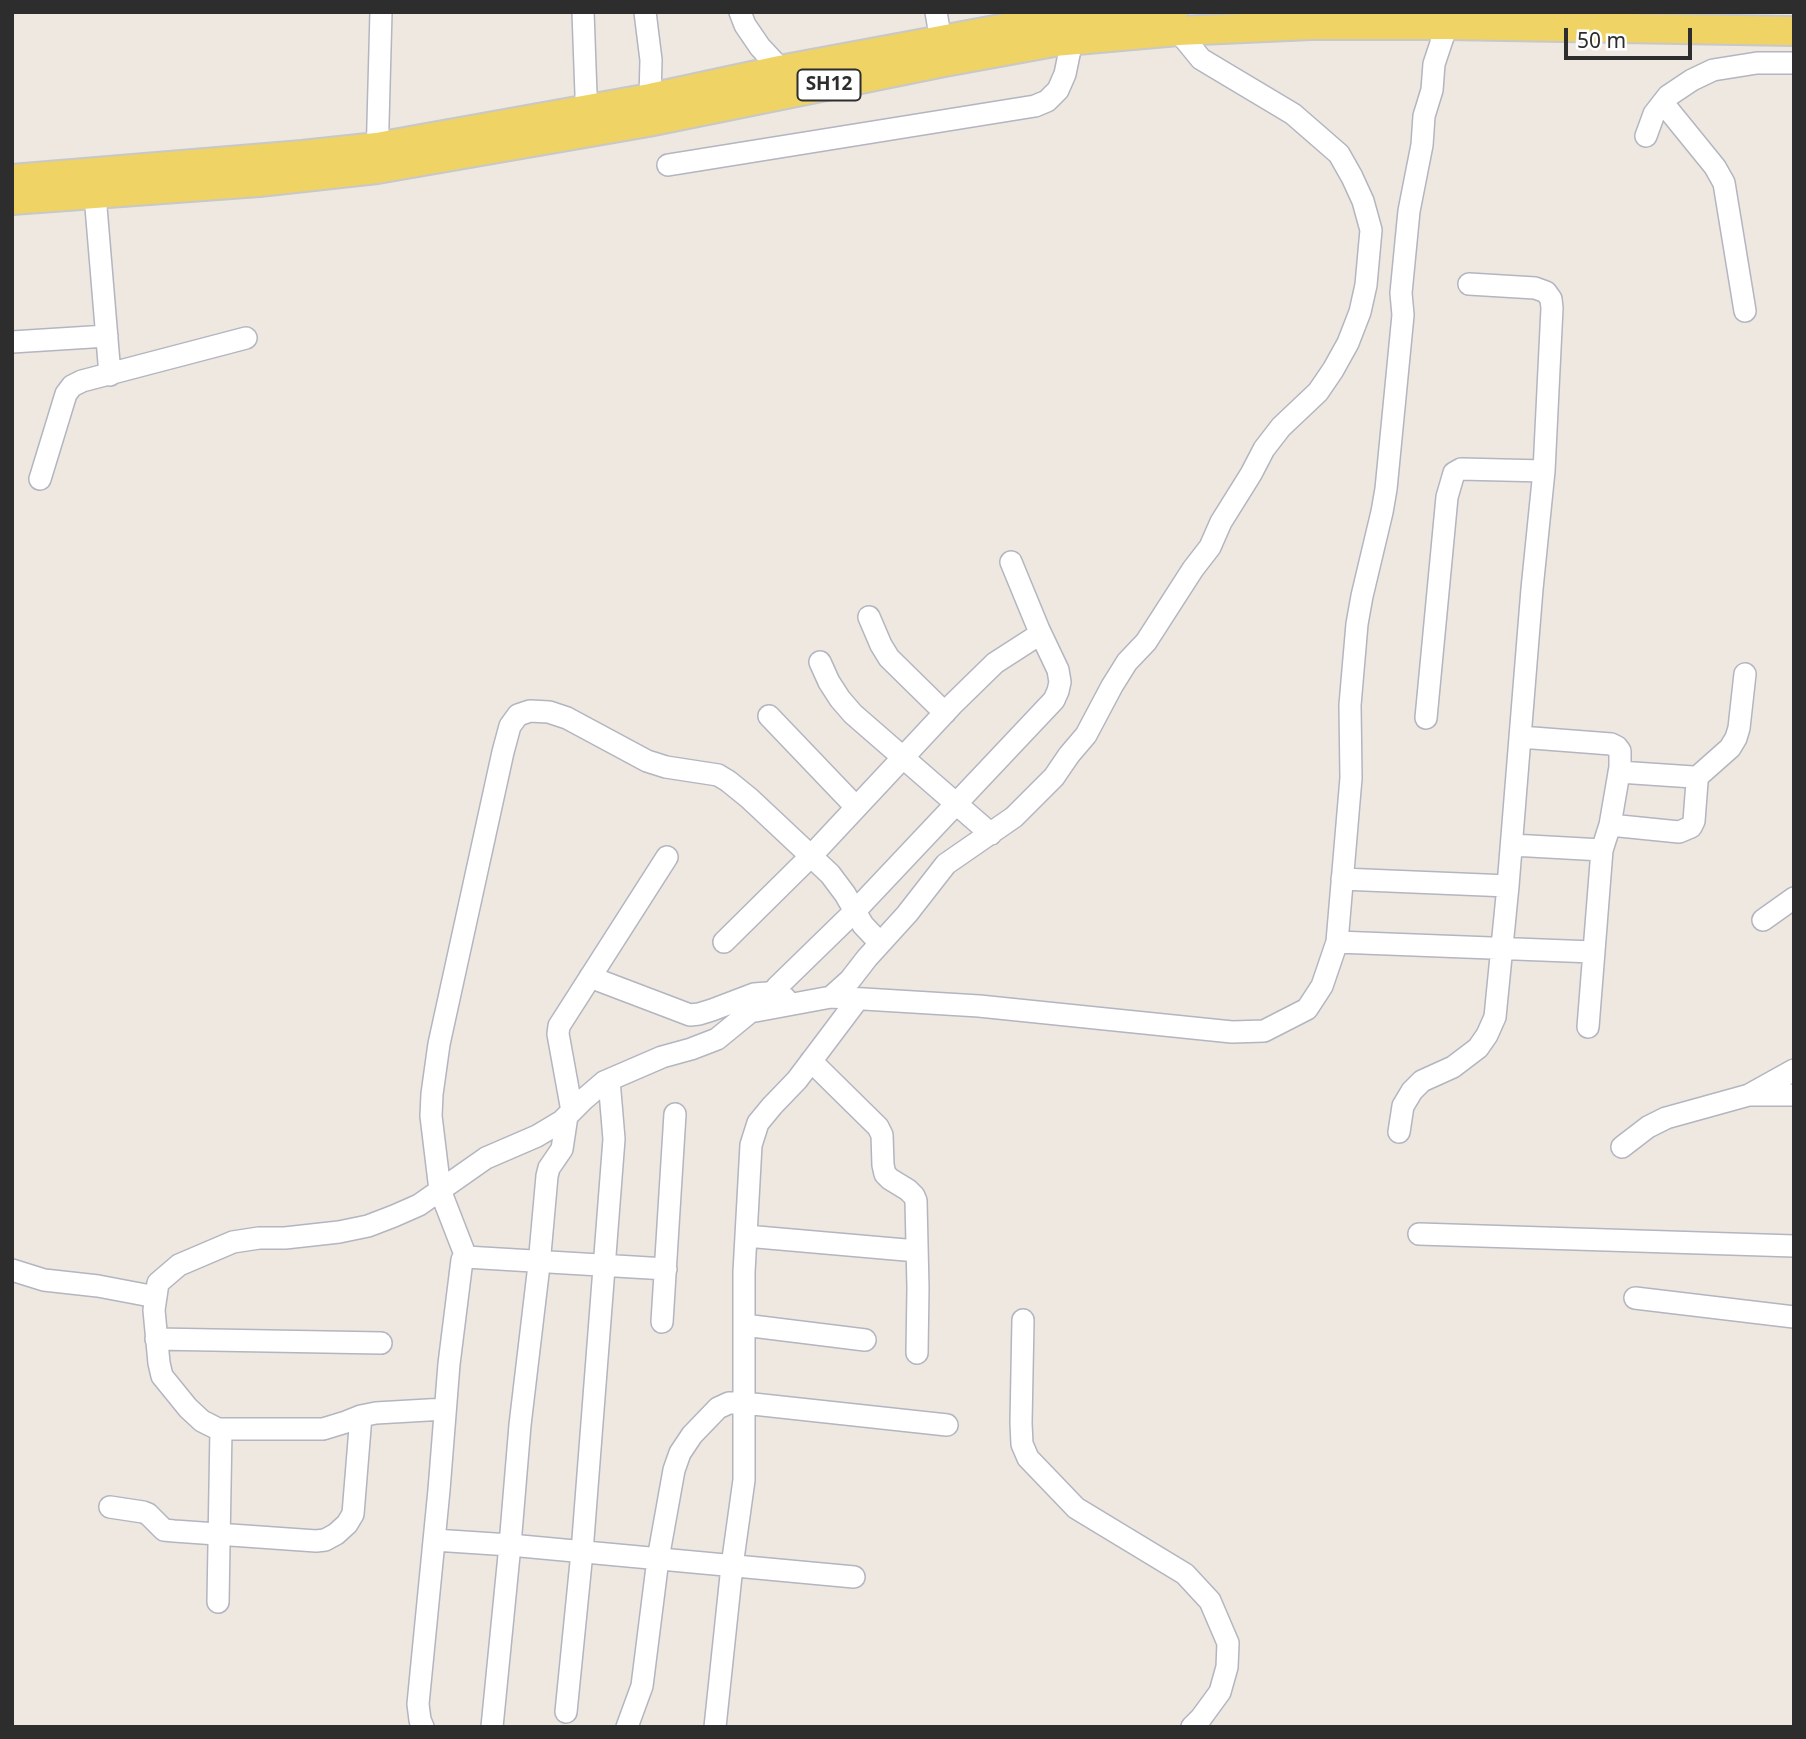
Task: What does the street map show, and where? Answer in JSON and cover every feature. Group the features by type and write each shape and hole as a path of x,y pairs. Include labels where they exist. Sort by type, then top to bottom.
{"main road":[{"name":"SH12","path":"12,200 260,182 377,158 587,121 1056,28 1175,21 1447,25 1575,20 1787,31"},
{"path":"587,121 650,98 780,70 942,51"},
{"path":"12,179 302,155 377,158"}],"street":[{"path":"377,158 381,12"},
{"path":"583,12 587,121"},
{"path":"645,12 651,60 650,98"},
{"path":"740,12 760,47 780,70"},
{"path":"936,12 942,51"},
{"path":"831,997 849,980 946,864 1014,817 1054,777 1086,735 1127,662 1146,642 1210,547 1221,522 1264,449 1281,427 1318,392 1333,370 1348,343 1360,312 1366,285 1371,230 1363,201 1339,154 1293,114 1201,59 1175,21"},
{"path":"445,1409 376,1413 323,1429 221,1429 202,1421 162,1376 154,1310 158,1283 179,1265 233,1242 313,1236 368,1226 419,1205 485,1158 537,1136 562,1121 593,1091 609,1080 717,1039 750,1012 831,997 979,1006 1232,1032 1264,1031 1307,1009 1322,986 1337,942 1351,778 1350,705 1357,624 1386,489 1403,315 1401,293 1409,211 1422,145 1424,116 1432,90 1434,64 1447,25"},
{"path":"668,165 1047,102 1058,90 1065,74 1056,28"},
{"path":"1646,136 1654,114 1668,96 1692,80 1713,70 1757,63 1794,63"},
{"path":"1663,103 1715,167 1724,183 1745,311"},
{"path":"95,195 110,375"},
{"path":"1399,1132 1403,1106 1412,1091 1422,1081 1453,1067 1478,1048 1495,1017 1544,471 1551,299 1546,292 1535,288 1469,284"},
{"path":"12,342 107,336"},
{"path":"40,479 66,394 72,386 82,381 246,338"},
{"path":"1426,718 1447,497 1454,472 1461,469 1544,471"},
{"path":"772,994 854,912 1054,700 1060,682 1058,670 1040,634 1011,562"},
{"path":"869,617 889,658 944,713"},
{"path":"724,942 811,856 944,713 995,663 1040,634"},
{"path":"820,662 840,699 853,714 991,834"},
{"path":"1695,779 1730,748 1736,738 1745,674"},
{"path":"466,1257 440,1190 431,1116 439,1044 502,752 510,726 518,715 530,711 549,712 567,718 647,761 666,767 718,775 749,798 830,874 863,925 880,943"},
{"path":"769,716 856,807"},
{"path":"1520,737 1611,744 1620,751 1610,825 1602,850 1588,1027"},
{"path":"1610,825 1679,832 1691,827 1694,821 1695,779 1688,775 1619,772"},
{"path":"1512,845 1602,850"},
{"path":"492,1727 547,1175 562,1149 570,1113 559,1026 667,857"},
{"path":"1342,879 1508,886"},
{"path":"1763,920 1794,898"},
{"path":"1337,942 1593,952"},
{"path":"590,977 690,1015 754,995 772,994 800,1003"},
{"path":"715,1727 744,1480 746,1236 753,1134 758,1123 797,1080 858,999"},
{"path":"811,1061 878,1127 882,1135 885,1174 908,1190 916,1201 917,1353"},
{"path":"1622,1147 1648,1127 1666,1118 1749,1095 1794,1070"},
{"path":"566,1712 583,1552 614,1139 609,1080"},
{"path":"1749,1095 1794,1095"},
{"path":"662,1322 675,1114"},
{"path":"1419,1234 1794,1246"},
{"path":"746,1236 917,1251"},
{"path":"423,1727 418,1704 445,1409 462,1260 466,1257 666,1269"},
{"path":"12,1270 44,1280 98,1286 156,1297"},
{"path":"1635,1297 1794,1318"},
{"path":"1023,1320 1020,1423 1022,1444 1028,1458 1076,1508 1185,1574 1210,1601 1228,1643 1227,1668 1220,1692 1192,1727"},
{"path":"744,1325 864,1340"},
{"path":"156,1339 381,1343"},
{"path":"627,1727 642,1686 657,1559 674,1470 680,1453 692,1435 718,1408 729,1403 744,1403 947,1424"},
{"path":"110,1507 148,1514 164,1530 325,1540 347,1524 353,1514 361,1416"},
{"path":"218,1602 221,1429"},
{"path":"434,1540 854,1577"}]}
